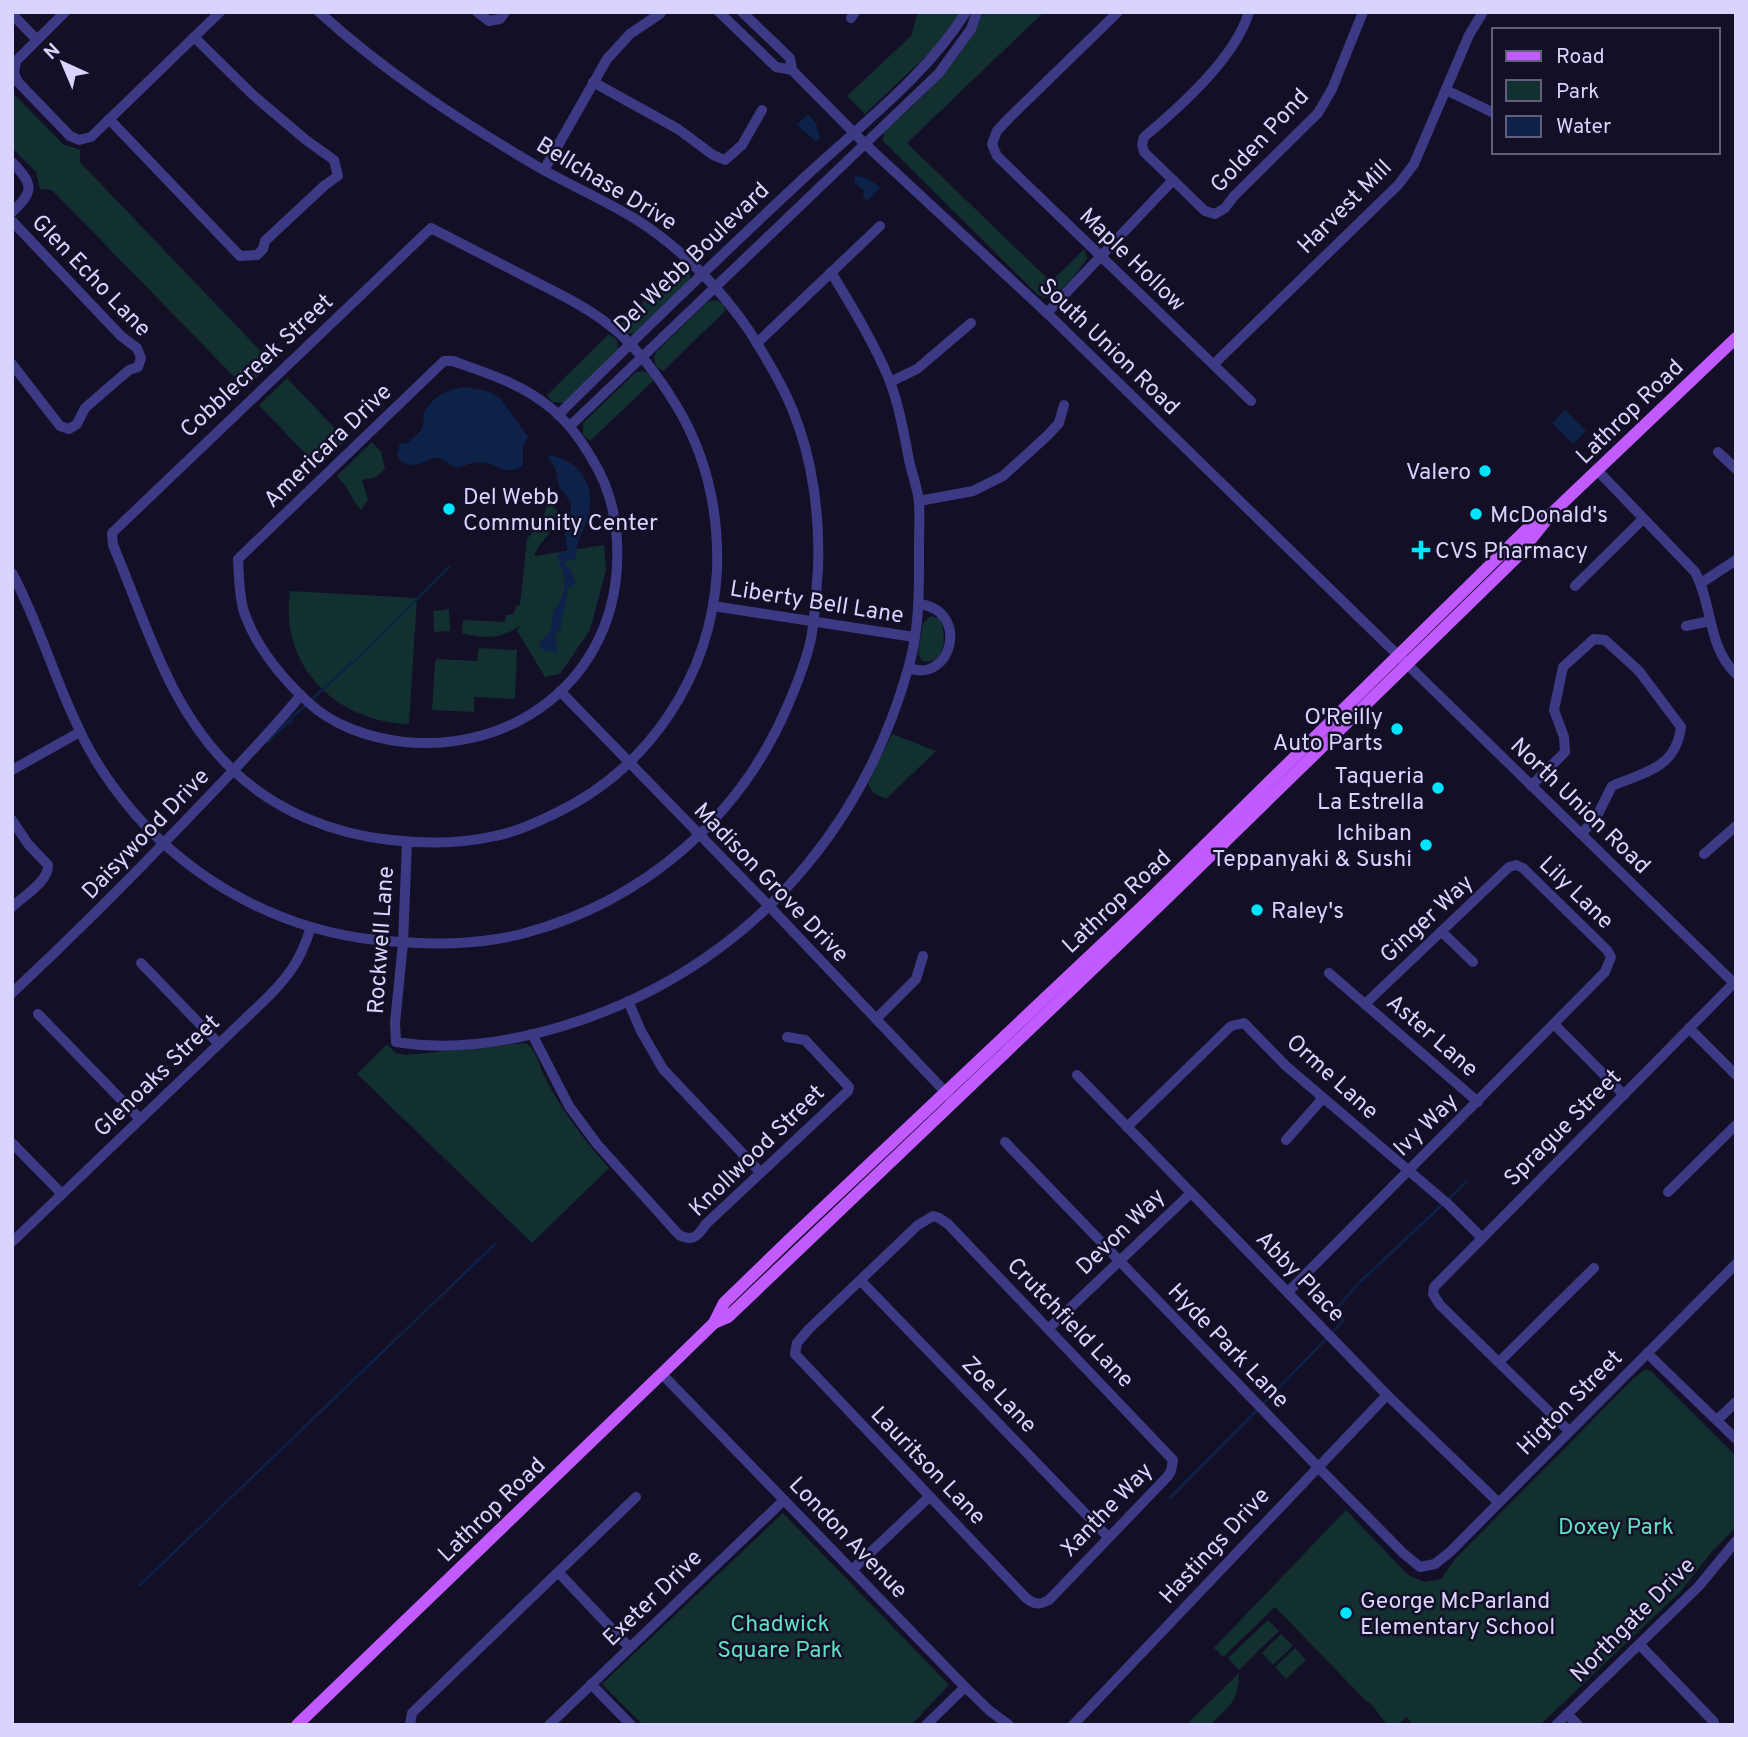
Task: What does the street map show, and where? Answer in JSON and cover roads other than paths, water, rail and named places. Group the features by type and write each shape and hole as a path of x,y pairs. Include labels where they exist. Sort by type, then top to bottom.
{"main road":[{"name":"Lathrop Road","path":"714,1323 728,1317 954,1102 1402,660 1517,557 1551,514 1736,338"},
{"name":"Lathrop Road","path":"297,1725 662,1374 714,1323 724,1303 944,1091 1158,899"}],"street":[{"path":"65,12 16,61 14,72 18,82 70,136 79,140 91,137 220,12"},
{"name":"Bellchase Drive","path":"12,573 28,602 80,732 108,779 133,812 195,870 230,893 269,912 349,937 421,945 470,943 522,934 568,919 622,893 657,872 699,837 754,771 777,730 811,640 819,547 816,503 795,416 779,380 757,344 733,308 689,260 639,221 544,170 443,109 379,64 320,12"},
{"path":"477,12 489,21 500,19 505,12"},
{"name":"South Union Road","path":"719,12 776,67 792,70 865,144 1046,313 1402,660"},
{"name":"South Union Road","path":"742,12 790,58 792,70"},
{"name":"Del Webb Boulevard","path":"558,415 855,132 951,36 966,12"},
{"name":"Del Webb Boulevard","path":"570,426 939,73 971,29 978,12"},
{"name":"Maple Hollow","path":"1118,12 1009,118 997,131 992,144 997,156 1251,401"},
{"path":"1046,313 1173,180 1144,152 1144,137 1222,62 1243,31 1249,12"},
{"name":"Golden Pond","path":"1173,180 1205,211 1214,214 1225,208 1318,113 1332,89 1363,12"},
{"name":"Harvest Mill","path":"1213,364 1398,185 1415,164 1469,34 1483,12"},
{"path":"544,170 607,59 630,34 661,13"},
{"path":"12,15 37,40"},
{"path":"109,119 240,256 257,255 264,249 265,241 338,176 337,166 334,160 253,95 194,37"},
{"path":"593,82 678,129 713,155 725,160 742,145 762,110"},
{"path":"1446,90 1492,112"},
{"name":"Glen Echo Lane","path":"12,162 27,178 29,188 25,200 12,212"},
{"name":"Glen Echo Lane","path":"12,221 121,336 137,348 141,358 138,366 129,370 85,408 77,424 69,429 60,426 12,364"},
{"path":"757,344 880,226"},
{"name":"Cobblecreek Street","path":"233,771 210,746 170,686 113,545 112,533 431,228 583,306 630,345"},
{"path":"532,1034 604,1013 670,981 715,953 795,881 838,826 867,774 909,668 920,604 919,501 890,382 868,333 831,272"},
{"path":"890,382 917,369 971,323"},
{"path":"233,771 272,800 308,819 368,838 424,844 460,842 499,836 574,805 598,790 645,747 670,715 687,686 702,648 712,619 718,547 716,517 700,451 690,428 665,388 630,345"},
{"name":"Americara Drive","path":"301,695 274,666 244,611 238,559 444,361 453,361 509,380 530,392 558,415"},
{"path":"919,501 973,491 1003,476 1054,429 1059,423 1064,405"},
{"path":"301,695 316,710 347,727 386,740 428,744 475,739 494,733 540,709 560,691 587,660 609,614 614,598 618,548 617,530 606,484 570,426 558,415"},
{"path":"1718,452 1736,468"},
{"path":"1598,471 1695,572 1702,583 1710,621 1722,656 1736,674"},
{"path":"1575,586 1643,519"},
{"path":"1702,583 1736,560"},
{"path":"909,668 921,671 939,663 946,654 950,640 950,627 942,613 930,605 920,604"},
{"name":"Liberty Bell Lane","path":"713,606 914,637"},
{"path":"1686,626 1710,621"},
{"path":"1531,786 1565,752 1564,737 1554,710 1563,667 1594,639 1605,640 1639,671 1681,727 1679,741 1663,765 1612,786 1596,818 1581,834"},
{"name":"North Union Road","path":"1402,660 1735,984"},
{"name":"Madison Grove Drive","path":"560,691 954,1102"},
{"name":"Daisywood Drive","path":"12,993 109,902 266,737 301,695"},
{"path":"12,770 80,732"},
{"path":"12,820 28,844 48,865 49,873 12,907"},
{"path":"1704,854 1736,826"},
{"name":"Rockwell Lane","path":"407,842 396,1042 417,1045 480,1042 532,1034"},
{"name":"Ginger Way","path":"1365,1004 1510,867 1516,865"},
{"name":"Lily Lane","path":"1516,865 1523,868 1607,950 1611,957 1610,964 1592,985"},
{"name":"Glenoaks Street","path":"12,1242 291,972 301,957 311,927"},
{"path":"1442,932 1473,962"},
{"path":"876,1019 916,979 923,956"},
{"path":"141,964 219,1044"},
{"name":"Aster Lane","path":"1329,972 1478,1102"},
{"name":"Sprague Street","path":"1499,1362 1440,1305 1433,1294 1434,1287 1735,984"},
{"name":"Ivy Way","path":"1288,1292 1592,985"},
{"path":"628,1001 641,1031 663,1069 760,1172"},
{"path":"38,1014 140,1119"},
{"name":"Orme Lane","path":"1127,1127 1238,1023 1248,1025 1286,1066 1408,1170 1482,1238"},
{"path":"1554,1024 1624,1095"},
{"path":"1689,1028 1736,1075"},
{"name":"Knollwood Street","path":"532,1034 569,1106 597,1144 679,1234 690,1239 696,1238 706,1224 845,1094 849,1087 805,1040 787,1037"},
{"name":"Abby Place","path":"1077,1075 1387,1395 1499,1502"},
{"path":"1286,1140 1323,1098"},
{"path":"1668,1192 1736,1125"},
{"name":"Hyde Park Lane","path":"1005,1142 1317,1466 1416,1564 1429,1567"},
{"path":"12,1143 62,1194"},
{"name":"Devon Way","path":"1048,1329 1191,1193"},
{"name":"Crutchfield Lane","path":"862,1281 918,1224 933,1216 939,1217 1165,1452 1173,1464"},
{"name":"Higton Street","path":"1429,1567 1450,1552 1736,1264"},
{"path":"1569,1431 1499,1362 1594,1268"},
{"name":"Lauritson Lane","path":"862,1281 801,1338 795,1354 1032,1602 1042,1604 1049,1600 1065,1582"},
{"name":"Zoe Lane","path":"862,1281 1108,1537"},
{"path":"1647,1353 1736,1439"},
{"name":"London Avenue","path":"662,1374 965,1687 1009,1725"},
{"name":"Hastings Drive","path":"1073,1725 1387,1395"},
{"path":"1717,1420 1736,1402"},
{"name":"Xanthe Way","path":"1065,1582 1168,1476 1173,1464"},
{"path":"410,1725 412,1713 636,1497"},
{"path":"852,1570 929,1497"},
{"name":"Exeter Drive","path":"549,1725 784,1500"},
{"name":"Northgate Drive","path":"1556,1725 1699,1586 1736,1541"},
{"path":"559,1573 629,1647"},
{"path":"1640,1644 1714,1722"},
{"path":"592,1684 631,1725"},
{"path":"926,1725 965,1687"},
{"path":"1567,1714 1578,1725"}],"water":[{"path":"808,114 816,123 820,140 815,141 797,125"},
{"path":"853,176 868,179 880,188 867,201 862,195 865,192 854,182 856,179"},
{"path":"466,387 488,391 501,399 528,437 523,446 523,466 505,470 480,462 453,467 437,458 416,465 401,461 397,455 400,443 406,444 420,432 423,414 431,403 446,392"},
{"path":"1565,410 1586,431 1573,444 1552,423"},
{"path":"550,455 561,458 578,469 588,485 590,495 588,517 575,560 565,561 565,566 572,571 576,584 567,589 561,628 556,637 558,653 543,650 539,643 552,626 553,611 564,591 564,578 557,556 561,552 568,552 564,529 571,513 571,502 559,487 555,467 548,458"}],"waterway":[{"path":"311,700 365,651 449,567"},
{"path":"267,742 306,705"},
{"path":"1447,1201 1467,1181"},
{"path":"1333,1332 1344,1320 1336,1309 1361,1281 1442,1205"},
{"path":"140,1585 496,1243"},
{"path":"1262,1405 1328,1337"},
{"path":"1170,1498 1257,1410"}],"place":[{"name":"Valero","path":"1485,471"},
{"name":"Del Webb Community Center","path":"449,509"},
{"name":"McDonald's","path":"1476,514"},
{"name":"CVS Pharmacy","path":"1421,550"},
{"name":"O'Reilly Auto Parts","path":"1397,729"},
{"name":"Taqueria La Estrella","path":"1438,788"},
{"name":"Ichiban Teppanyaki & Sushi","path":"1426,845"},
{"name":"Raley's","path":"1257,910"},
{"name":"George McParland Elementary School","path":"1346,1613"}],"park label":[{"name":"Doxey Park","path":"1616,1526"},
{"name":"Chadwick Square Park","path":"780,1636"}]}
